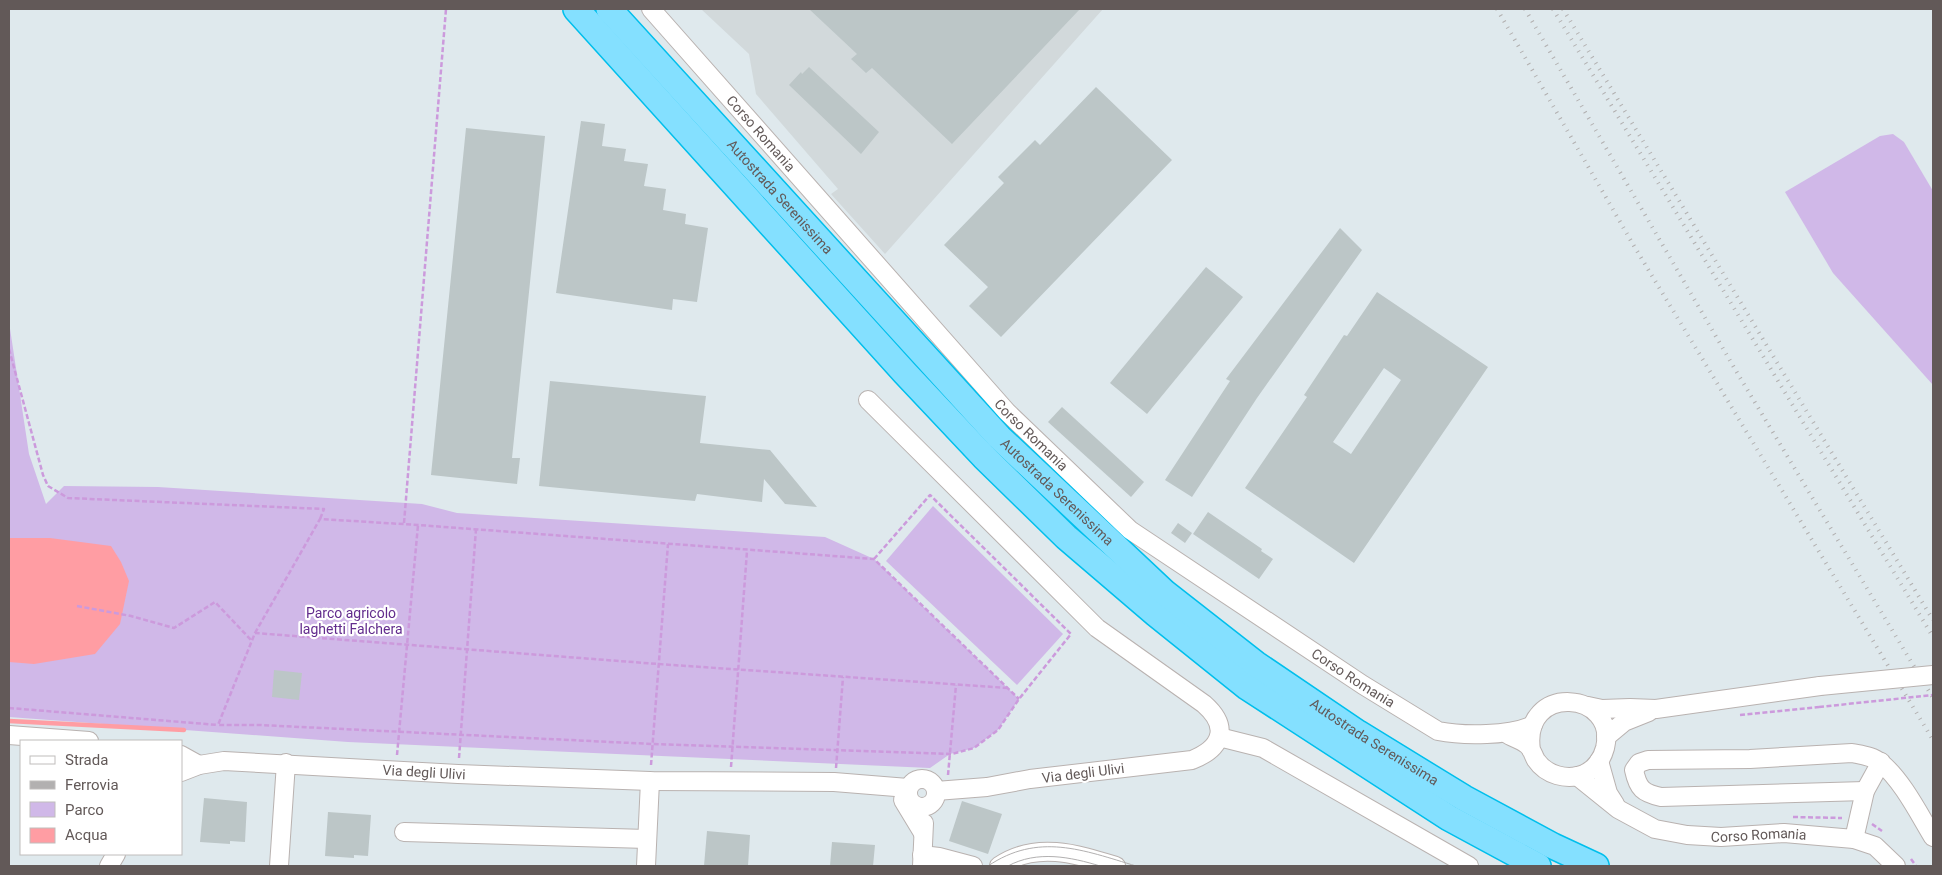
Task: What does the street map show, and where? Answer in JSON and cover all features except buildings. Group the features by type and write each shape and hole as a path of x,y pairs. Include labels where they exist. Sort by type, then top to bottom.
{"highway":[{"name":"Autostrada Serenissima","path":"576,9 905,373 984,457 1066,536 1156,614 1247,687 1449,818 1538,866"},
{"name":"Autostrada Serenissima","path":"609,9 999,437 1164,592 1256,664 1358,733 1464,798 1553,846 1596,866"}],"street":[{"name":"Corso Romania","path":"651,9 1007,412 1130,530 1362,685 1438,731 1449,733 1506,733 1525,729 1533,724"},
{"path":"868,400 1097,628 1211,710 1218,722 1219,737 1264,748 1469,866"},
{"path":"1588,706 1598,716 1605,729 1606,745 1599,761 1593,768 1577,776 1565,777 1554,775 1544,769 1536,760 1531,750 1530,733 1533,724 1544,710 1560,702 1570,701 1588,706 1602,710 1656,709 1820,686 1933,675"},
{"path":"1606,737 1624,722 1656,709"},
{"name":"Corso Romania","path":"1506,733 1526,743 1531,750"},
{"path":"9,735 76,740"},
{"name":"Via degli Ulivi","path":"942,790 987,787 1030,779 1192,760 1212,749 1219,737"},
{"path":"1865,791 1661,797 1646,793 1636,782 1634,770 1639,763 1648,760 1750,759 1852,753 1867,755 1881,762 1905,792 1933,837"},
{"path":"182,756 199,764"},
{"name":"Via degli Ulivi","path":"182,772 199,764 224,761 458,774 650,781 834,782 908,788"},
{"path":"1599,761 1608,793 1618,809"},
{"path":"1854,839 1865,791 1881,762"},
{"path":"279,866 286,763"},
{"name":"Corso Romania","path":"1577,776 1618,809 1655,828 1687,835 1721,837 1784,833 1854,839 1875,846 1896,866"},
{"path":"919,778 927,779 942,790 931,805 924,808 916,807 907,796 908,788 912,782 919,778"},
{"path":"646,866 650,781"},
{"path":"887,786 906,804 924,834"},
{"path":"924,808 922,861 939,857 973,866"},
{"path":"404,832 647,839"},
{"path":"999,866 1018,856 1046,852 1073,853 1116,866"},
{"path":"109,866 115,855"}],"path":[{"path":"404,524 446,9"},
{"path":"9,349 43,475 48,486 68,498 324,509 255,633 218,726"},
{"path":"9,708 218,726 260,725 652,744 951,754 974,748 998,730 1019,699 1071,634 930,495 874,559"},
{"path":"320,519 874,559 1019,699"},
{"path":"396,770 418,525"},
{"path":"458,774 476,529"},
{"path":"650,781 668,544"},
{"path":"729,781 734,746 747,550"},
{"path":"77,606 131,616 174,628 215,602 252,641"},
{"path":"255,633 739,670 1008,688"},
{"path":"834,782 843,677"},
{"path":"942,790 951,754 956,685"},
{"path":"1818,707 1933,695"}],"shaded area":[{"path":"701,9 1103,9 885,254 831,194 838,189 756,94 749,54"}],"green space":[{"path":"1893,134 1904,142 1933,191 1933,385 1833,273 1785,192 1880,136"},
{"name":"Parco agricolo laghetti Falchera","path":"9,322 29,454 46,504 64,486 158,487 422,504 457,513 825,537 874,559 1019,699 998,730 974,748 950,754 930,768 348,742 9,717"},
{"path":"933,506 1063,634 1017,685 886,561"}],"water":[{"path":"9,538 50,538 111,546 121,562 129,581 120,624 95,654 34,664 9,662"}],"waterway":[{"path":"9,721 184,730"}],"tram line":[{"path":"988,866 1025,849 1043,847 1079,850 1136,866"},
{"path":"1008,866 1019,861 1042,857 1066,858 1100,866"}],"railway":[{"path":"1497,9 1634,246 1933,740"},
{"path":"1525,9 1739,376 1933,698"},
{"path":"1553,9 1933,637"},
{"path":"1563,9 1933,620"}]}
